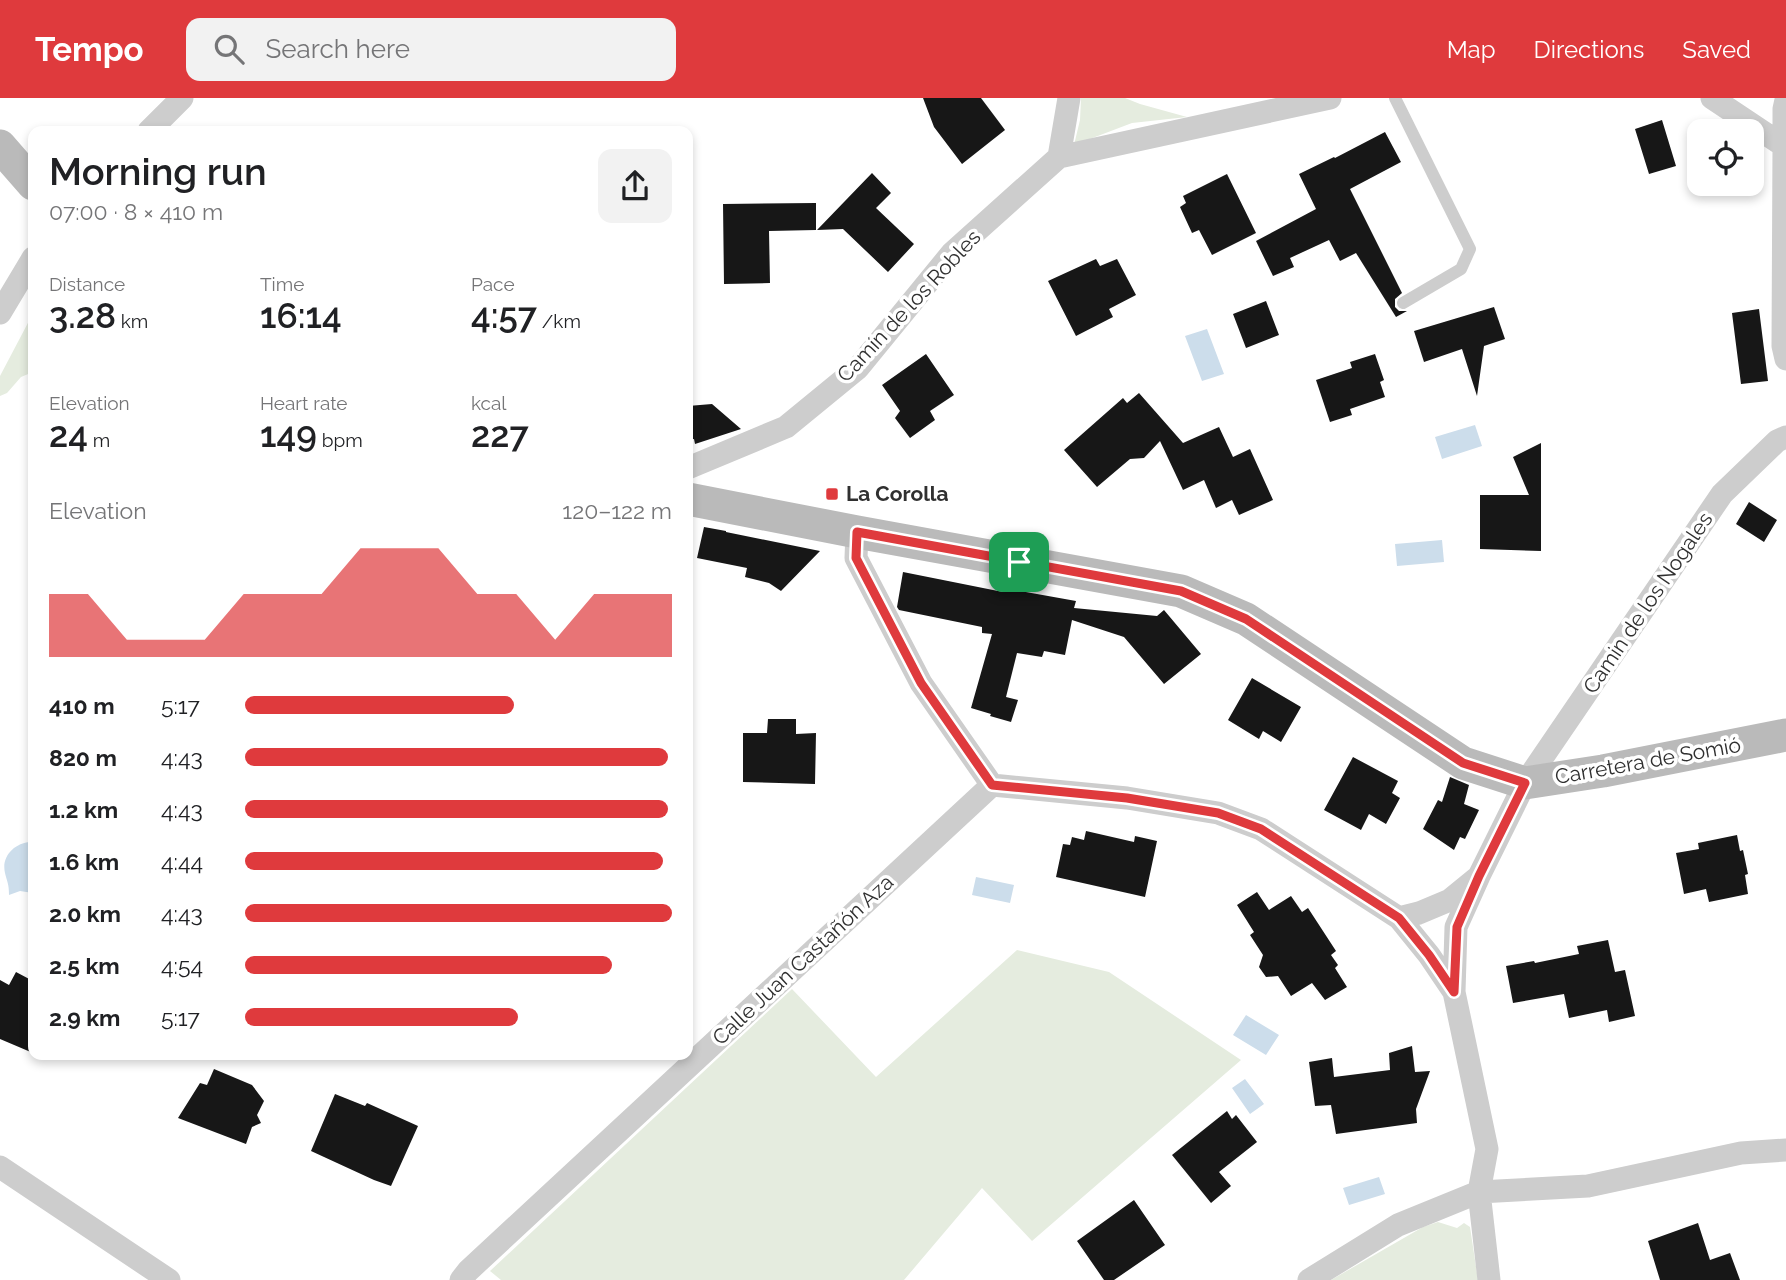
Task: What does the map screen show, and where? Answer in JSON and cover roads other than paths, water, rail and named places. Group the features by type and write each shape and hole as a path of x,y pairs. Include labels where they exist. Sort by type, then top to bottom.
{"street":[{"path":"154,126 182,98"},
{"path":"1059,157 1069,98"},
{"name":"Camín de los Robles","path":"693,466 786,427 858,368 952,253 1059,157 1329,98"},
{"path":"1712,98 1784,146"},
{"path":"1786,100 1783,346 1786,359"},
{"path":"0,146 28,178"},
{"path":"2,309 28,266"},
{"path":"0,281 2,309"},
{"name":"Camin de los Nogales","path":"1454,992 1457,927 1525,783 1722,494 1777,441 1786,437"},
{"name":"Carretera de Somió","path":"693,500 1181,591 1246,619 1463,763 1525,783 1603,771 1786,735"},
{"path":"857,532 856,558 921,683 992,785 1127,798 1218,813 1261,829 1399,918 1454,992 1487,1149 1479,1192 1489,1280"},
{"name":"Calle Juan Castañón Aza","path":"461,1280 992,785"},
{"path":"1399,918 1450,900 1479,876"},
{"path":"1309,1280 1398,1225 1479,1192 1588,1186 1741,1153 1786,1150"},
{"path":"0,1167 169,1280"}],"lane":[{"path":"1395,98 1470,248 1461,269 1403,303"}],"water":[{"path":"1207,329 1224,374 1202,381 1185,336"},
{"path":"1475,425 1482,446 1442,459 1435,437"},
{"path":"1442,540 1444,562 1397,566 1395,544"},
{"path":"28,842 28,892 20,891 9,895 5,861 14,848"},
{"path":"976,877 1014,885 1010,903 972,895"},
{"path":"1246,1015 1279,1035 1266,1055 1233,1035"},
{"path":"1245,1079 1264,1104 1250,1114 1232,1088"},
{"path":"1379,1177 1385,1194 1349,1205 1343,1188"}],"place":[{"name":"La Corolla","path":"832,494"}]}
